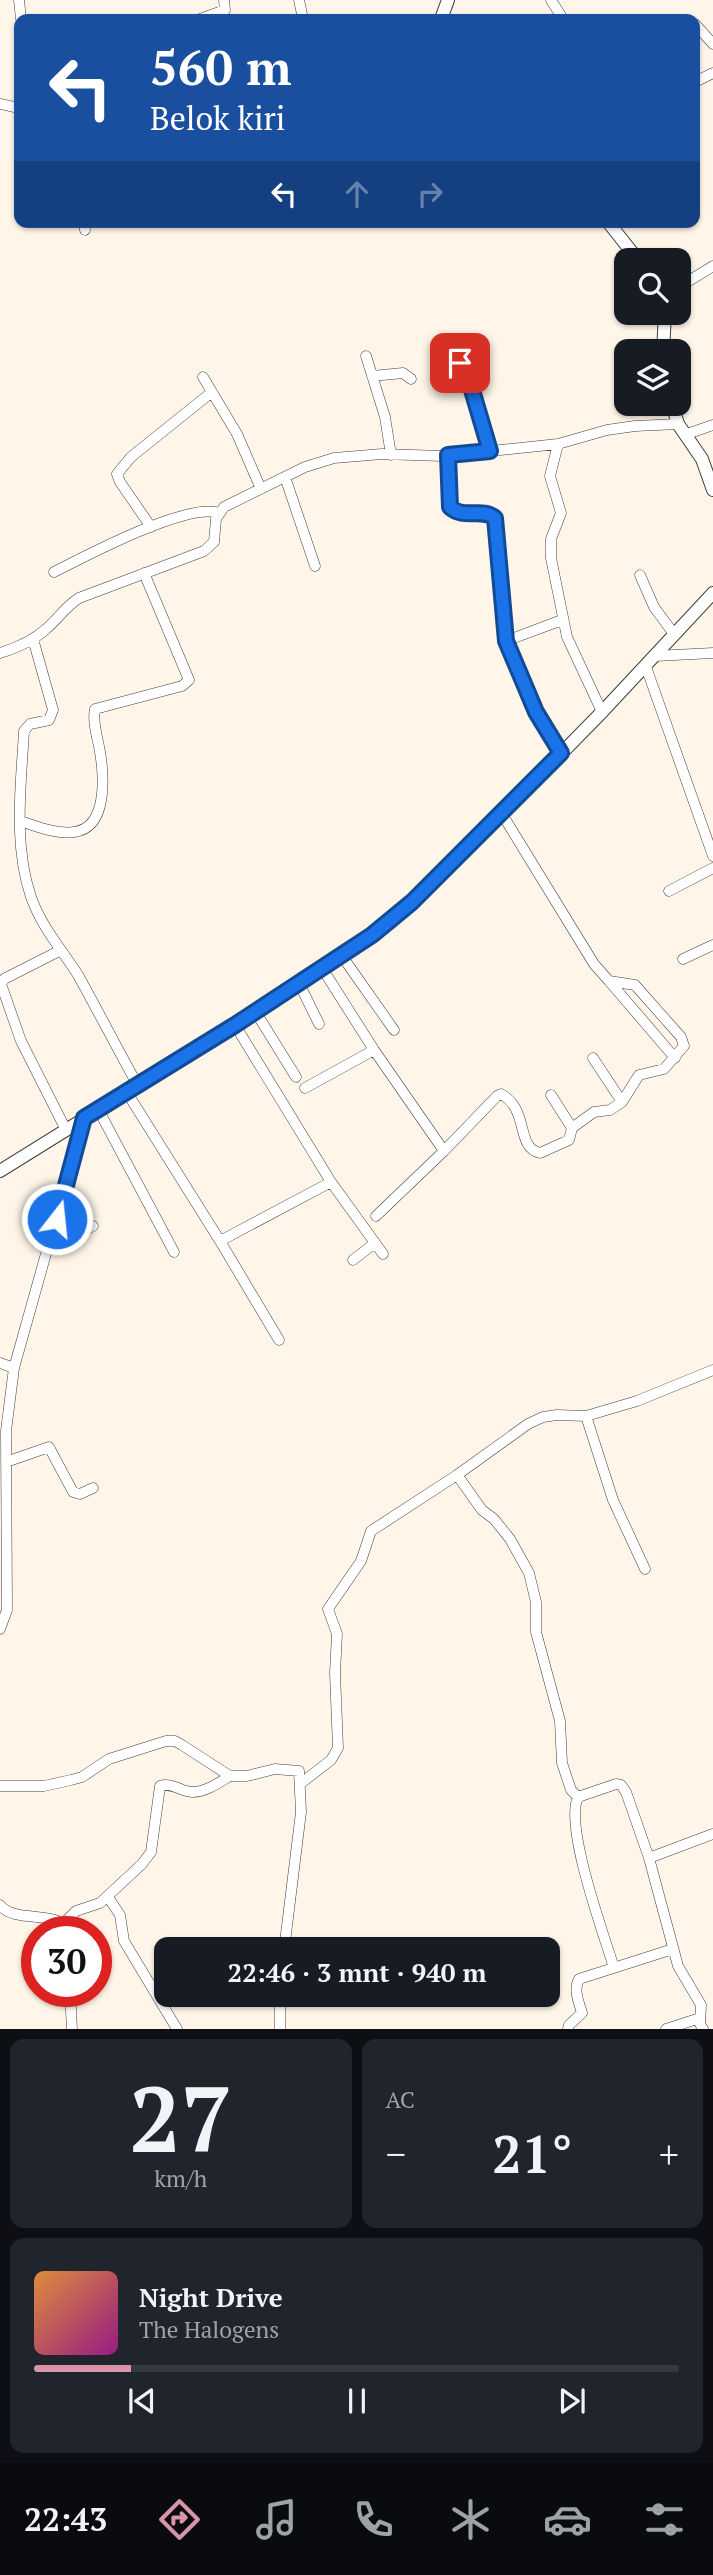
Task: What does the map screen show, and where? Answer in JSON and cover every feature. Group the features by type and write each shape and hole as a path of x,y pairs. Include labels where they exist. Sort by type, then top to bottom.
{"street":[{"path":"214,14 225,10 224,0"},
{"path":"700,29 713,44"},
{"path":"613,228 629,248"},
{"path":"691,280 713,266"},
{"path":"366,356 385,417 391,455"},
{"path":"460,363 472,390 490,451"},
{"path":"372,376 400,373 411,379"},
{"path":"203,377 237,434 261,489"},
{"path":"151,527 117,474 131,457 212,392"},
{"path":"677,416 682,429 702,458 713,490"},
{"path":"0,653 33,639 72,603 204,551 215,538 219,513 232,503 316,463 334,458 391,455 429,457 558,444 607,430 635,426 682,429 713,425"},
{"path":"558,444 550,476 561,513 550,545 562,620 575,657 602,712"},
{"path":"448,455 450,507 463,514 486,514 495,518 506,641 536,712 561,753"},
{"path":"285,477 315,566"},
{"path":"54,572 151,527 197,513 219,513"},
{"path":"20,821 72,833 89,826 99,807 103,791 95,709 182,686 189,680 144,573"},
{"path":"639,575 654,607 674,634"},
{"path":"0,1171 98,1109 132,1082 235,1025 342,956 412,902 646,667 713,593"},
{"path":"506,641 562,620"},
{"path":"33,639 52,710 49,720 30,724 24,731 20,821 24,869 32,898 220,1241 279,1340"},
{"path":"655,656 713,653"},
{"path":"646,667 713,856"},
{"path":"502,814 594,964 675,1058"},
{"path":"669,891 713,868"},
{"path":"683,959 713,944"},
{"path":"61,950 4,979 1,984 21,1041 66,1130"},
{"path":"342,956 394,1030"},
{"path":"323,968 374,1051 444,1151"},
{"path":"376,1216 501,1094 514,1104 520,1115 526,1145 534,1152 540,1153 569,1140 572,1128 594,1112 610,1110 622,1102 639,1075 659,1073 675,1058 684,1046 681,1037 635,985 609,981"},
{"path":"299,983 319,1024"},
{"path":"256,1012 296,1077"},
{"path":"235,1025 331,1182 383,1254"},
{"path":"305,1088 374,1051"},
{"path":"593,1058 622,1102"},
{"path":"551,1096 572,1128"},
{"path":"98,1109 174,1252"},
{"path":"0,1629 8,1610 5,1553 7,1407 14,1368 84,1118"},
{"path":"220,1241 331,1182"},
{"path":"48,1250 93,1226"},
{"path":"353,1260 375,1243"},
{"path":"0,1363 14,1368"},
{"path":"300,1784 331,1760 338,1748 335,1673 337,1634 328,1609 361,1561 371,1531 457,1475 528,1424 543,1417 586,1416 637,1401 713,1370"},
{"path":"586,1416 613,1500 645,1569"},
{"path":"6,1462 49,1447 73,1492 80,1494 93,1488"},
{"path":"457,1475 482,1510 494,1519 510,1539 529,1573 536,1602 536,1632 560,1721 562,1763 571,1790 578,1797"},
{"path":"0,1786 44,1786 71,1780 82,1777 109,1759 166,1741 175,1741 230,1776"},
{"path":"72,1916 76,1911 100,1903 108,1897 151,1852 160,1786 167,1784 190,1792 199,1791 230,1776 247,1776 275,1769 297,1770 300,1773 300,1812 286,1937"},
{"path":"578,1797 607,1786 621,1785 636,1814 678,1966 701,2006 703,2029"},
{"path":"578,1797 575,1813 585,1873 614,1968"},
{"path":"649,1858 713,1834"},
{"path":"108,1897 120,1915 124,1941 177,2029"},
{"path":"1,1908 36,1916"},
{"path":"568,2029 582,2013 576,1993 579,1979 673,1949"},
{"path":"71,2007 72,2029"},
{"path":"280,2007 280,2029"},
{"path":"666,2029 701,2018"}],"route":[{"path":"57,1219 84,1118 235,1025 372,935 412,902 561,753 536,712 506,641 495,518 486,514 457,513 450,507 448,455 490,451 483,421 460,363"}]}
